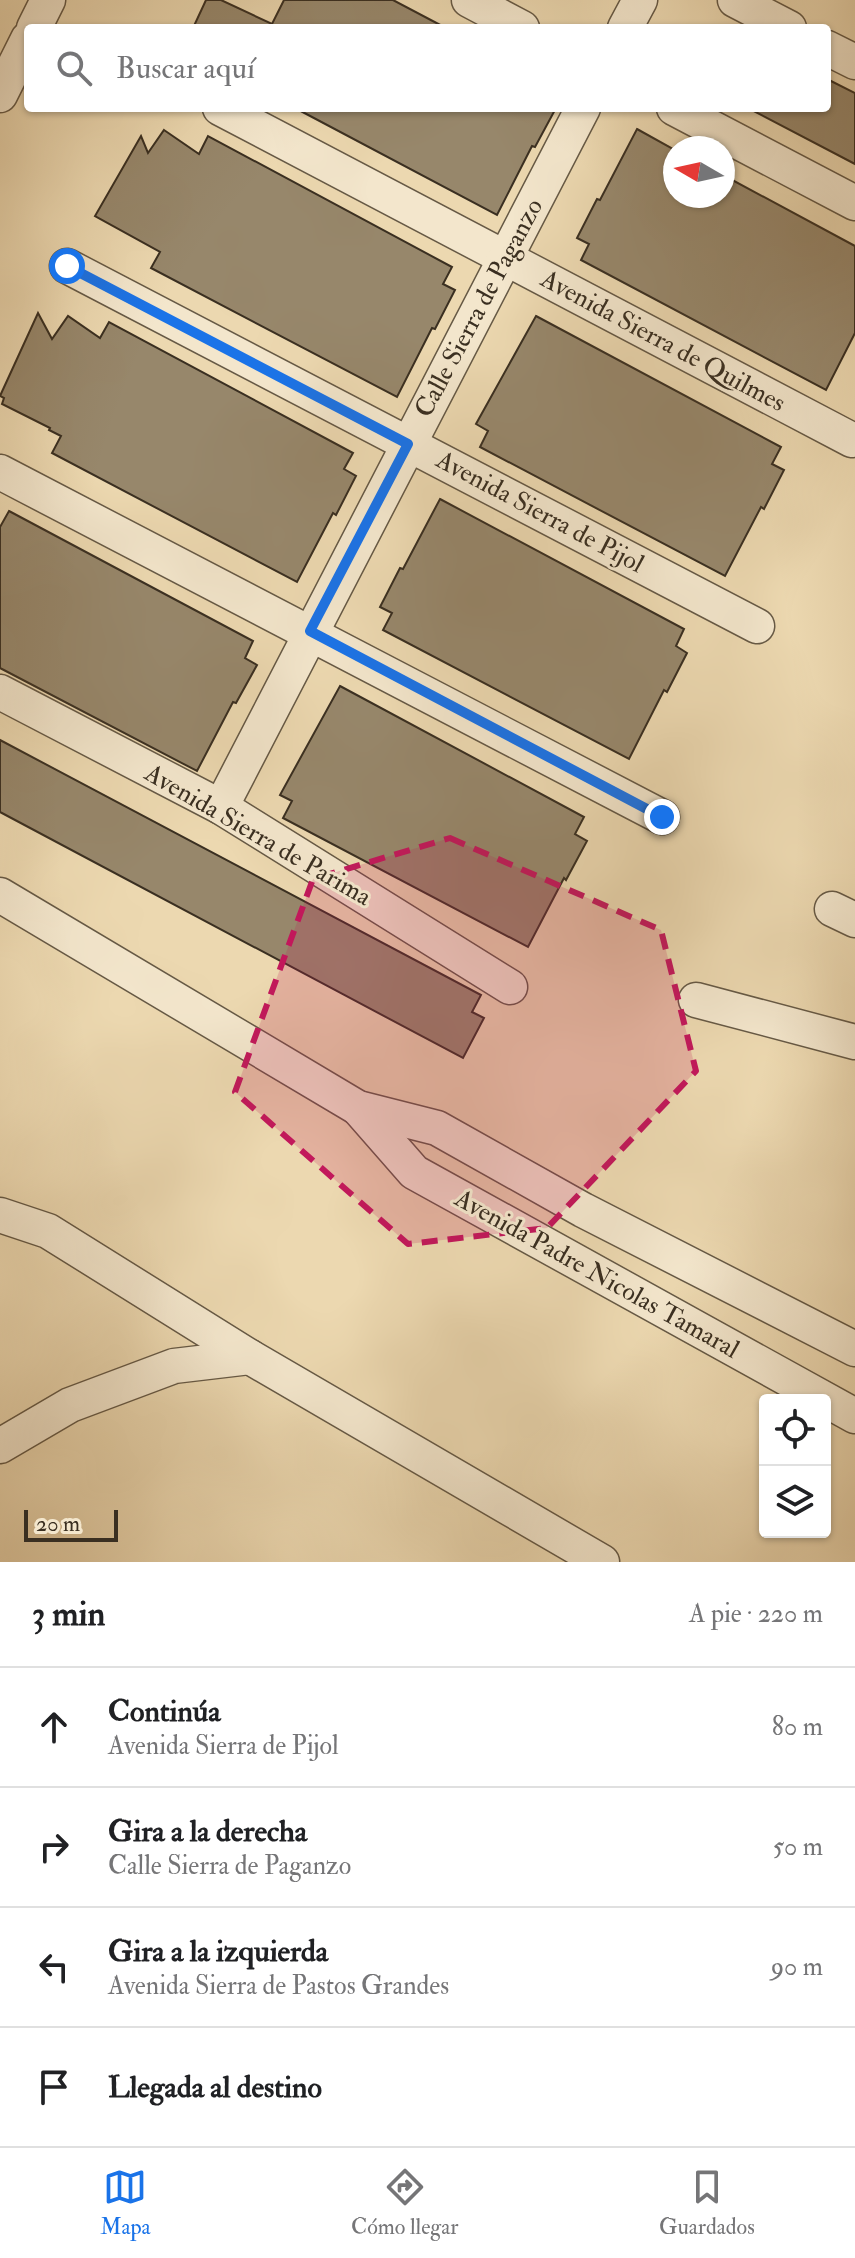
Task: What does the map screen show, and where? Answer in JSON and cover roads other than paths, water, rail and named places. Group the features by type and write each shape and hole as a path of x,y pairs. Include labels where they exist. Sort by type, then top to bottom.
{"street":[{"path":"36,24 48,0"},
{"path":"469,0 514,24"},
{"path":"627,24 640,0"},
{"path":"735,0 783,16"},
{"path":"0,95 24,47"},
{"path":"831,50 855,62"},
{"name":"Avenida Sierra de Quilmes","path":"228,112 852,440"},
{"name":"Calle Sierra de Paganzo","path":"221,807 581,112"},
{"path":"682,112 855,203"},
{"name":"Avenida Sierra de Pijol","path":"67,266 757,626"},
{"path":"0,472 662,817"},
{"name":"Avenida Sierra de Parima","path":"0,692 221,807 510,987"},
{"name":"Avenida Padre Nicolas Tamaral","path":"0,895 358,1108 437,1128 583,1210 855,1349"},
{"path":"696,1000 855,1042"},
{"name":"Avenida Padre Nicolas Tamaral","path":"358,1108 414,1172 855,1416"},
{"path":"0,1215 48,1231 250,1357 602,1562"},
{"path":"713,1339 740,1292"},
{"path":"0,1446 70,1405 174,1366 250,1357"}]}
